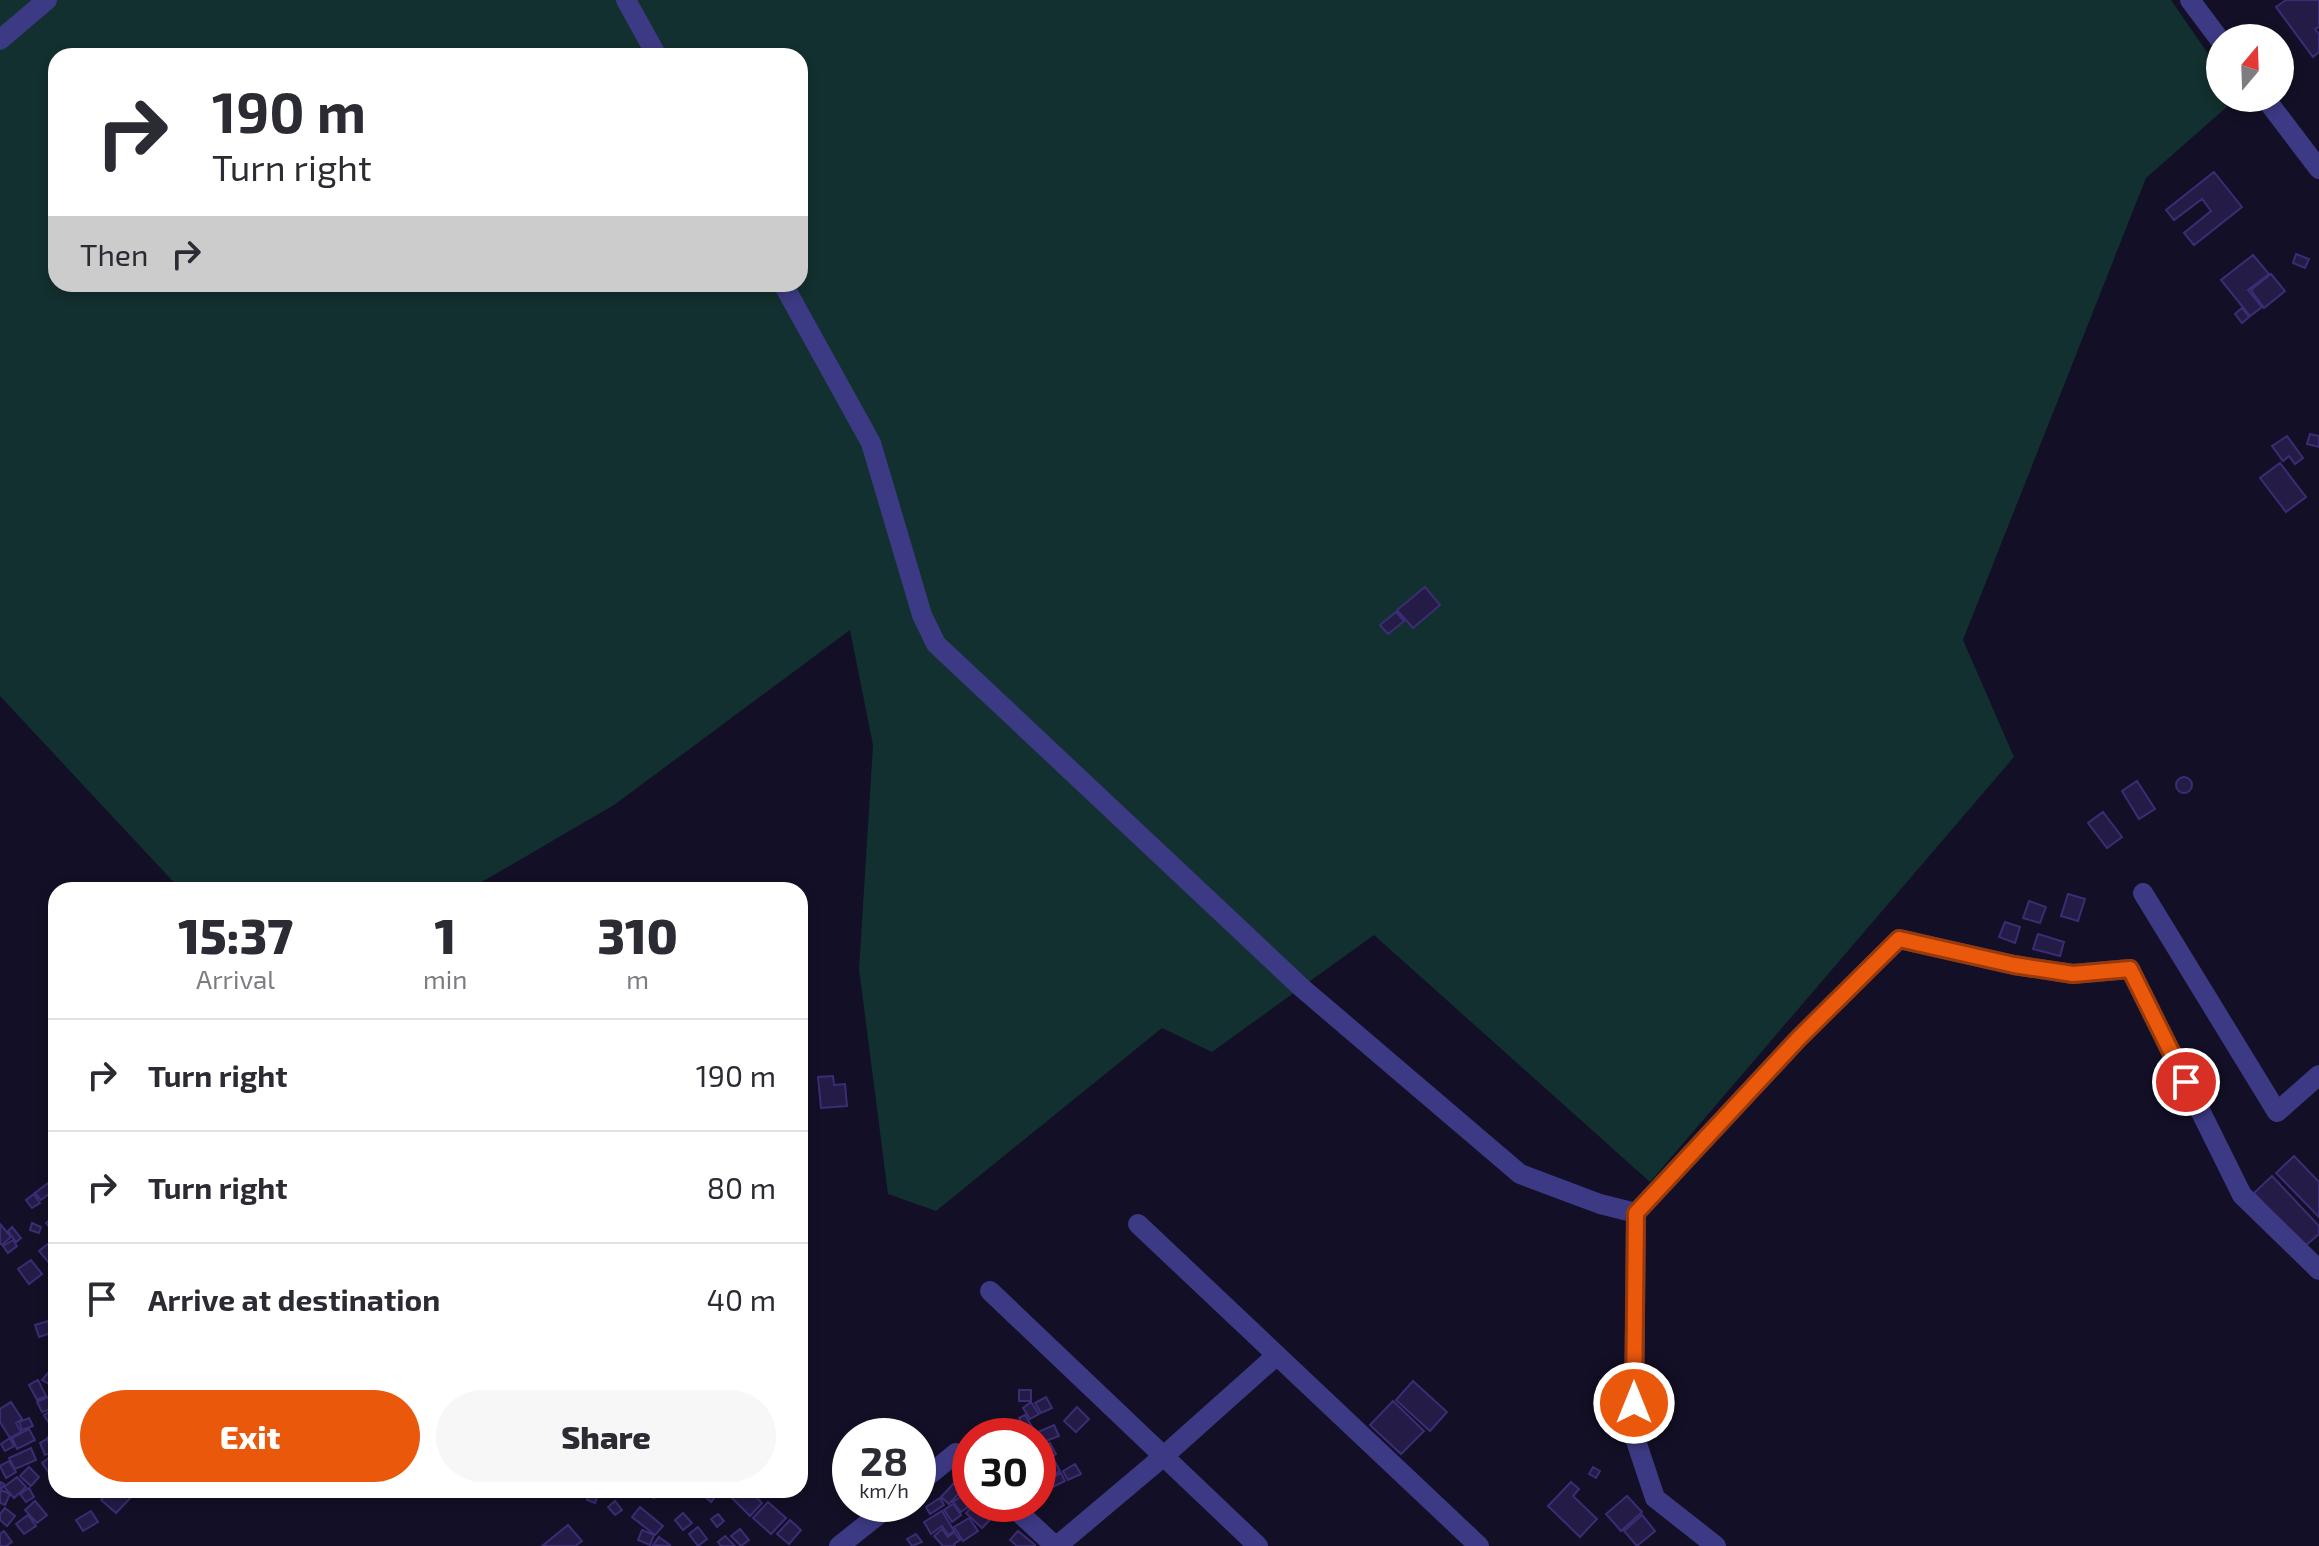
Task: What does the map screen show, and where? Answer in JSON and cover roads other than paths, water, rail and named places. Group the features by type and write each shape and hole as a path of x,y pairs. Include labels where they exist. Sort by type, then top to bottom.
{"street":[{"path":"0,40 47,0"},
{"path":"626,0 653,48"},
{"path":"2190,0 2208,24"},
{"path":"2276,112 2319,169"},
{"path":"787,292 871,443 922,615 936,644 1302,988 1520,1174 1586,1199 1636,1213"},
{"path":"2143,893 2277,1112 2319,1075"},
{"path":"1716,1546 1655,1498 1634,1435 1636,1213 1798,1039 1899,939 2014,965 2073,974 2130,969 2242,1195 2319,1270"},
{"path":"1138,1224 1479,1546"},
{"path":"990,1291 1258,1546"},
{"path":"1030,1522 1056,1546 1165,1455 1277,1355"},
{"path":"936,1469 952,1456"},
{"path":"839,1546 869,1522"}]}
